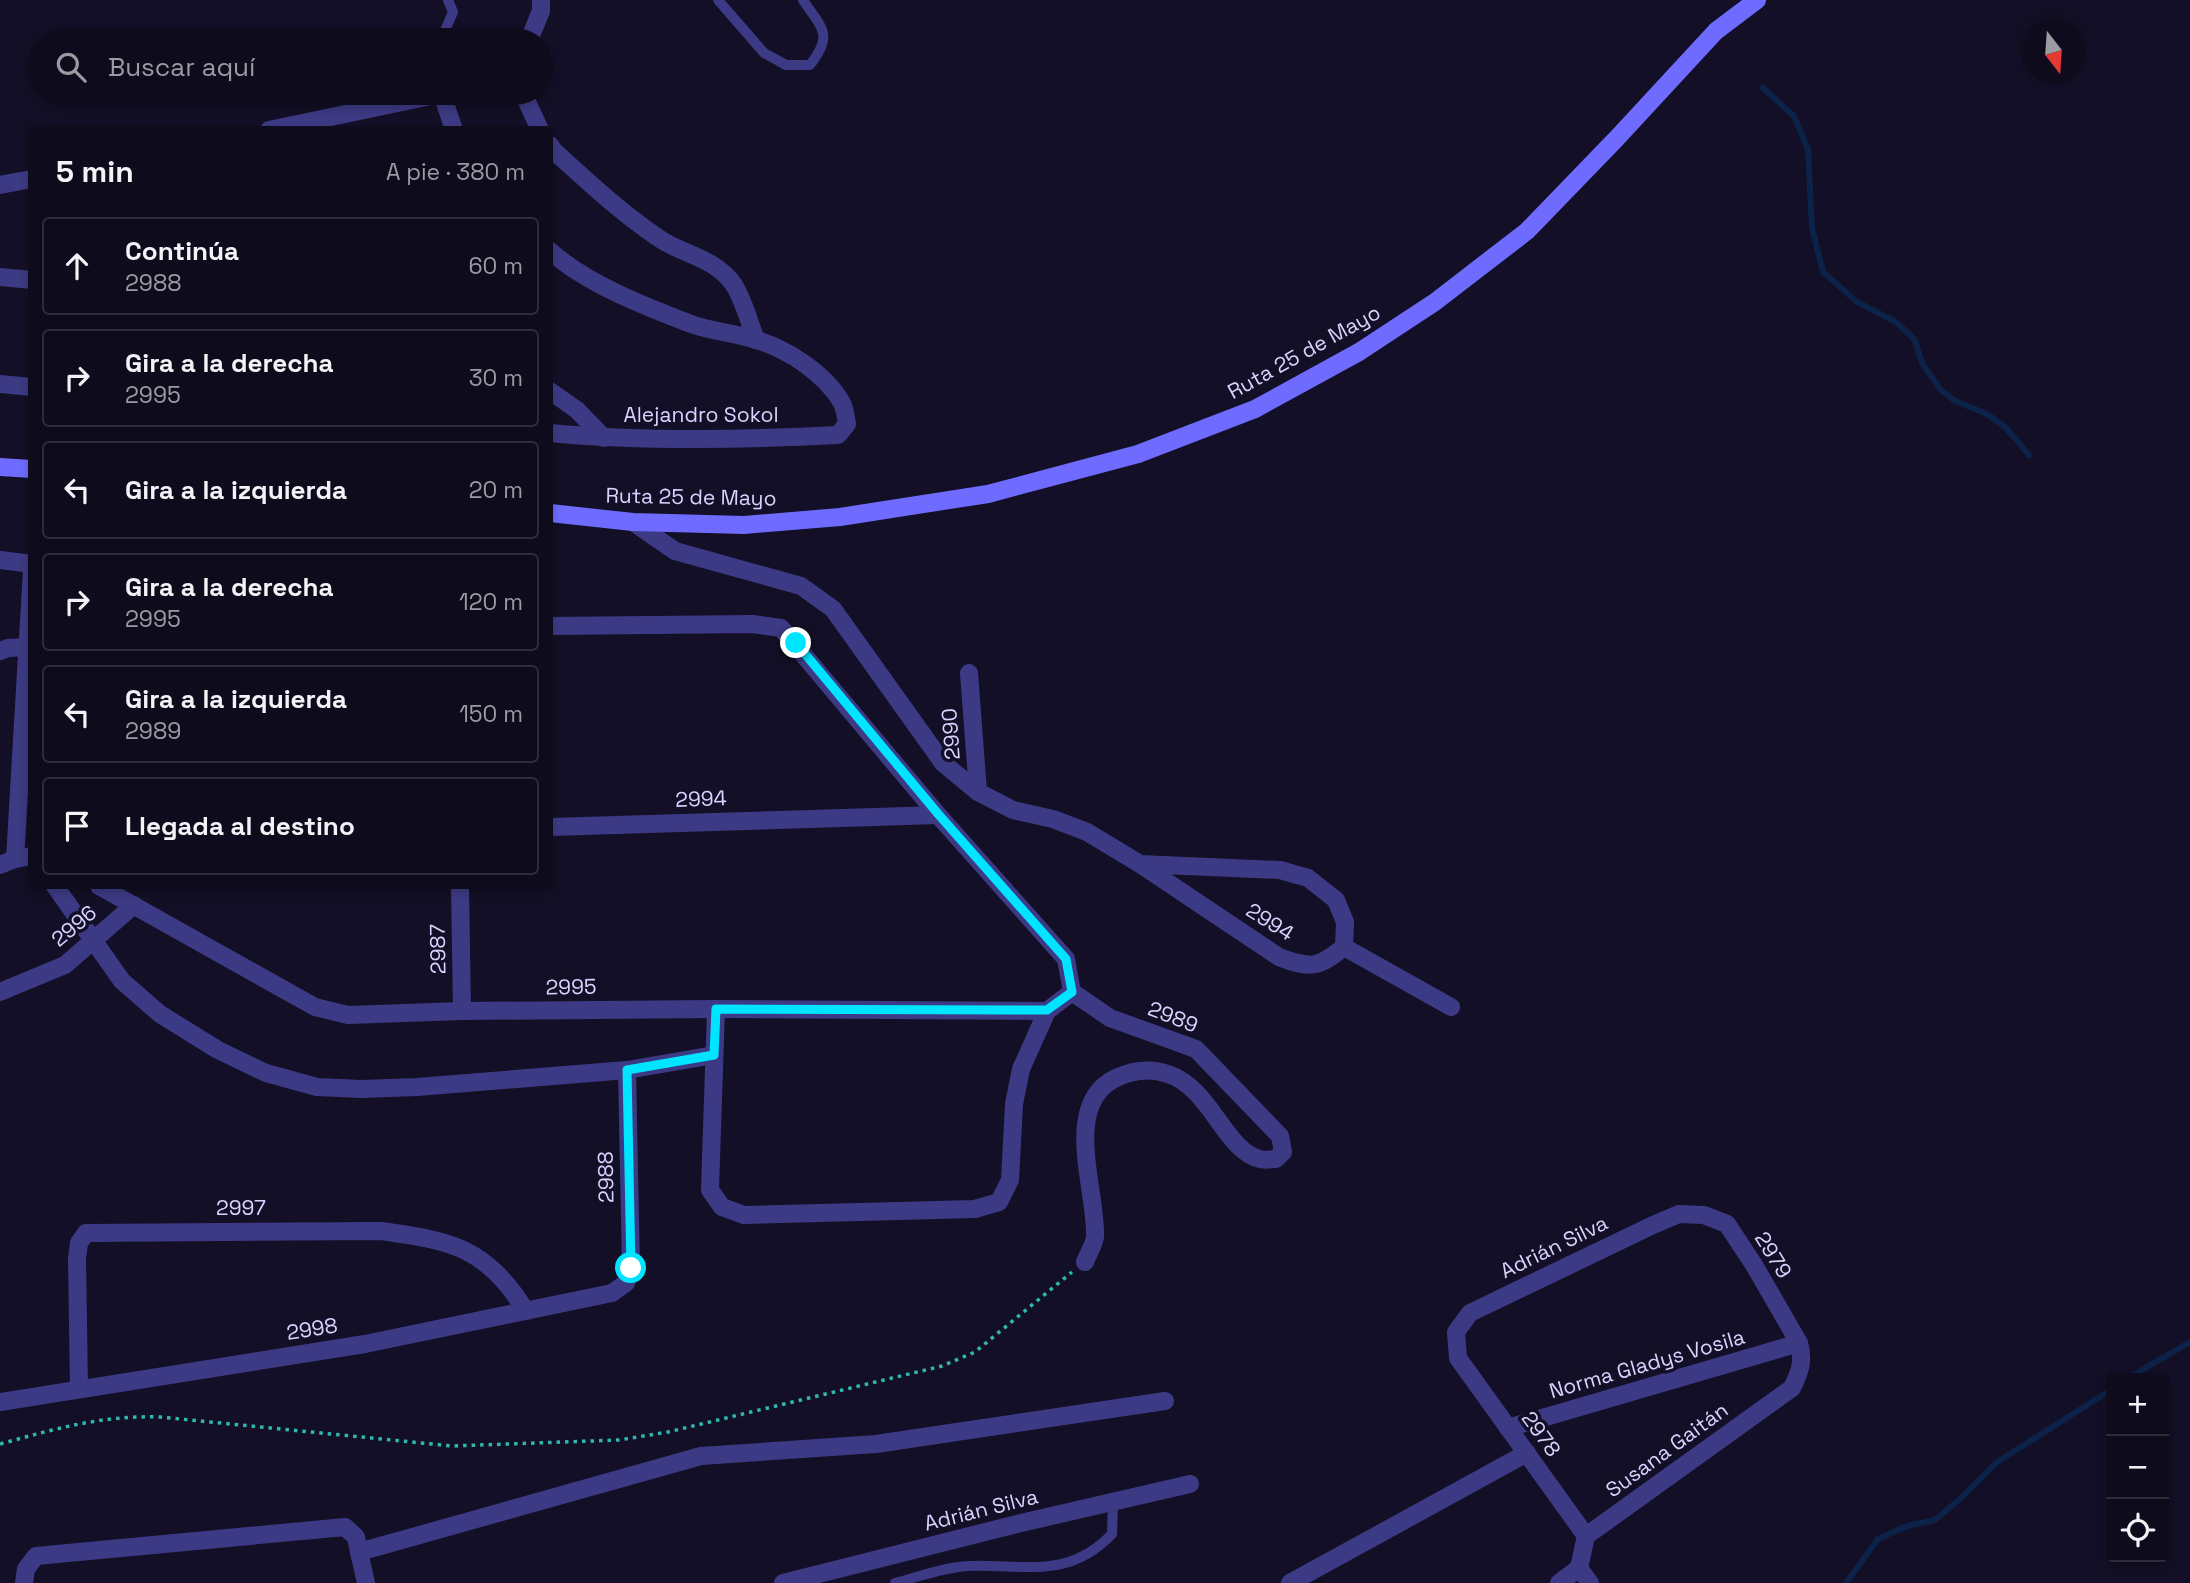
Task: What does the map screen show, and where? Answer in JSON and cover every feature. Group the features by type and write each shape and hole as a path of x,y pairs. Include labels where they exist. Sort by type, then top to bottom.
{"main road":[{"name":"Ruta 25 de Mayo","path":"553,513 633,522 744,525 840,517 988,494 1138,454 1255,409 1359,352 1435,302 1527,230 1716,31 1757,0"},
{"path":"0,467 28,469"}],"street":[{"path":"534,28 541,11 541,0"},
{"path":"288,126 387,105"},
{"path":"443,105 443,126"},
{"path":"447,105 453,126"},
{"path":"529,105 538,126"},
{"path":"553,150 614,205 660,240 720,270 734,285 756,340"},
{"path":"0,185 28,180"},
{"path":"553,254 562,262 604,286 655,309 693,325 756,340"},
{"path":"0,277 28,280"},
{"name":"Alejandro Sokol","path":"553,433 604,438 769,439 838,435 847,424 844,405 821,377 785,353 756,340"},
{"path":"0,384 28,387"},
{"path":"553,393 577,410 604,438"},
{"name":"2994","path":"633,522 675,551 801,586 833,609 943,763 983,796 1013,810 1053,819 1087,832 1279,957 1301,965 1325,962 1344,947 1345,922 1336,900 1308,878 1280,870 1140,864"},
{"path":"0,560 28,564"},
{"path":"553,626 752,624 781,628 939,815 1066,959 1072,992 1047,1010 1021,1069 1014,1104 1010,1180 999,1202 975,1209 744,1216 722,1207 710,1190 716,1009"},
{"path":"0,651 28,646"},
{"path":"15,860 28,661"},
{"name":"2990","path":"969,673 983,796"},
{"name":"2994","path":"553,827 939,815"},
{"path":"57,889 122,981 160,1014 218,1050 266,1073 317,1087 417,1087 627,1070 714,1055"},
{"name":"2995","path":"105,889 315,1007 348,1015 462,1011 716,1009 1047,1010"},
{"name":"2987","path":"460,889 462,1011"},
{"name":"2996","path":"0,992 65,965 134,905"},
{"path":"1344,947 1451,1007"},
{"name":"2989","path":"1072,992 1110,1018 1196,1049 1280,1136 1283,1152 1276,1159 1260,1160 1247,1152 1235,1143 1209,1106 1185,1082 1161,1073 1133,1069 1111,1080 1094,1099 1084,1135 1095,1240 1085,1262"},
{"path":"1161,1073 1169,1061 1171,1051 1163,1037"},
{"name":"2988","path":"626,1283 631,1268 627,1070"},
{"name":"Adrián Silva","path":"1458,1358 1456,1332 1471,1312 1679,1214"},
{"name":"2979","path":"1679,1214 1704,1215 1727,1224 1754,1265 1800,1349"},
{"name":"2997","path":"79,1389 77,1258 79,1243 86,1233 381,1231 418,1236 454,1244 478,1257 509,1287 526,1311"},
{"name":"2998","path":"0,1402 365,1344 612,1293 626,1283"},
{"name":"Norma Gladys Vosila","path":"1508,1428 1800,1349"},
{"name":"Susana Gaitán","path":"1586,1536 1792,1388 1801,1370 1800,1349"},
{"name":"2978","path":"1458,1358 1586,1536"},
{"path":"359,1552 701,1457 876,1444 1165,1401"},
{"path":"1290,1583 1527,1453"},
{"name":"Adrián Silva","path":"783,1583 1190,1484"},
{"path":"24,1583 26,1569 36,1556 345,1527 356,1537 366,1583"},
{"path":"1559,1583 1578,1568 1586,1536"},
{"path":"1578,1568 1590,1583"}],"lane":[{"path":"446,28 453,12 448,0"},
{"path":"718,0 764,53 786,65 810,65 823,48 824,31 803,0"},
{"path":"895,1583 967,1566 1050,1568 1074,1560 1100,1546 1112,1534 1112,1502"}],"path":[{"path":"0,1444 77,1423 125,1415 452,1446 619,1440 656,1434 942,1366 975,1352 1085,1262"}],"waterway":[{"path":"1763,88 1794,116 1808,149 1812,228 1823,272 1857,302 1896,322 1915,340 1922,363 1940,389 1955,401 1987,414 2006,428 2029,455"},
{"path":"2137,1373 2190,1342"},
{"path":"1846,1583 1878,1539 1907,1526 1935,1520 1997,1462 2106,1393"}],"route":[{"path":"631,1268 627,1070 714,1055 716,1009 1047,1010 1072,992 1066,959 939,815 796,643"}]}
